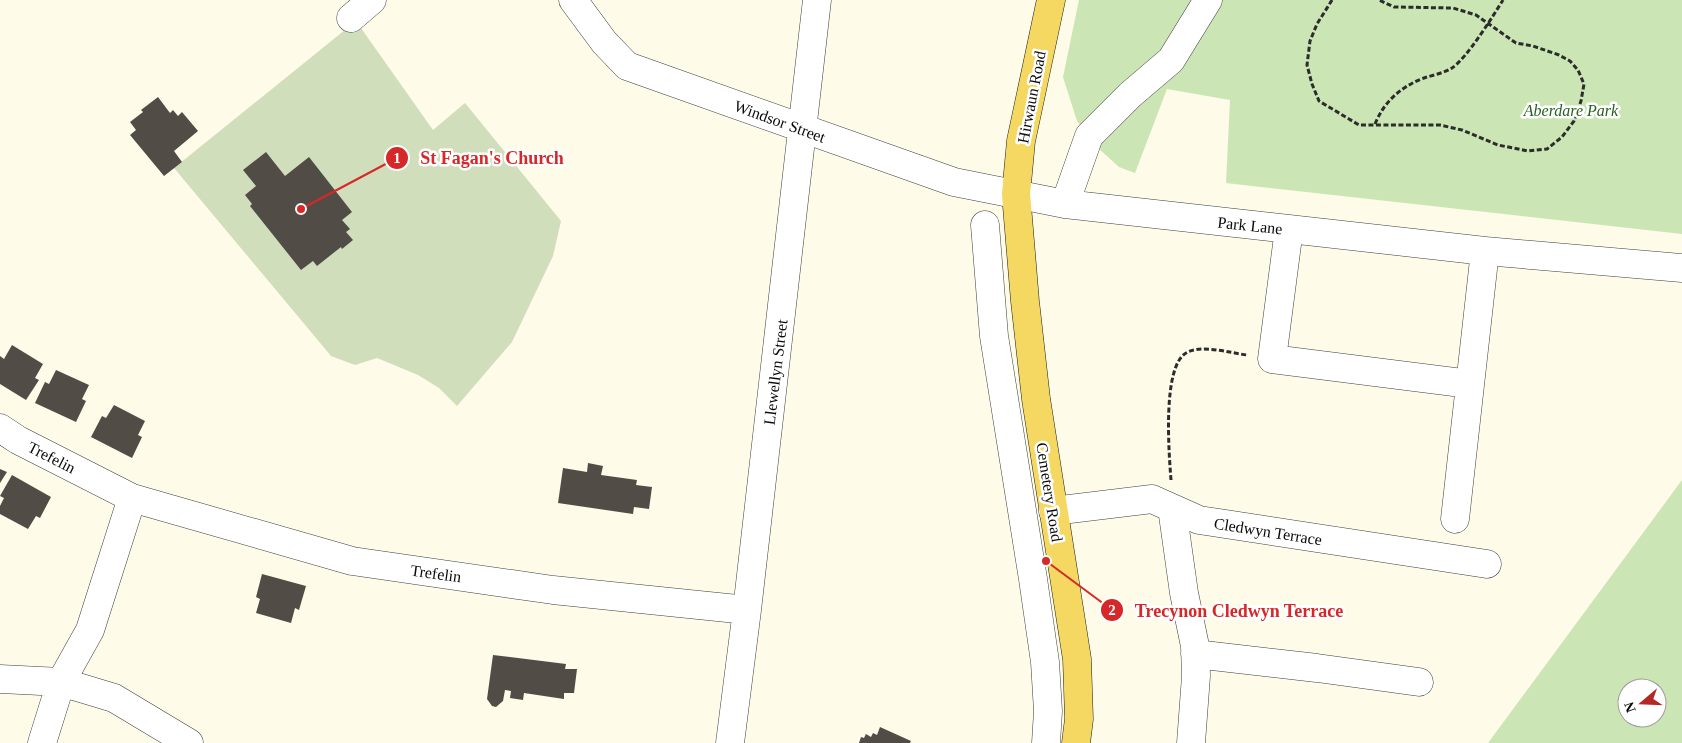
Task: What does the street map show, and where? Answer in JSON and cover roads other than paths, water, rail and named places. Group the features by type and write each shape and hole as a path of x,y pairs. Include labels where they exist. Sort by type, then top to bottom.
{"main road":[{"name":"Hirwaun Road","path":"1016,194 1021,141 1051,0"},
{"name":"Cemetery Road","path":"1016,194 1036,399 1077,659 1079,719 1076,743"}],"street":[{"path":"350,18 372,0"},
{"name":"Windsor Street","path":"573,0 604,42 627,66 954,182 1016,194"},
{"name":"Llewellyn Street","path":"730,743 817,0"},
{"path":"1065,204 1089,136 1130,95 1171,60 1208,0"},
{"name":"Park Lane","path":"1016,194 1065,204 1485,251 1682,268"},
{"name":"Cemetery Road","path":"985,226 994,336 1034,579 1043,653 1048,711 1046,743"},
{"path":"1289,229 1272,359 1470,384"},
{"path":"1455,519 1485,251"},
{"path":"992,308 1025,301"},
{"name":"Trefelin","path":"0,428 18,440 132,498 352,562 554,590 747,610"},
{"path":"42,743 62,682 90,630 132,498"},
{"name":"Cledwyn Terrace","path":"1053,511 1152,499 1200,520 1486,564"},
{"path":"1172,508 1195,654 1196,676 1191,743"},
{"path":"1195,654 1419,682"},
{"path":"0,679 62,682 114,698 189,743"}],"place":[{"name":"St Fagan's Church","path":"301,209"},
{"name":"Trecynon Cledwyn Terrace","path":"1046,561"}],"park label":[{"name":"Aberdare Park","path":"1571,110"}]}
